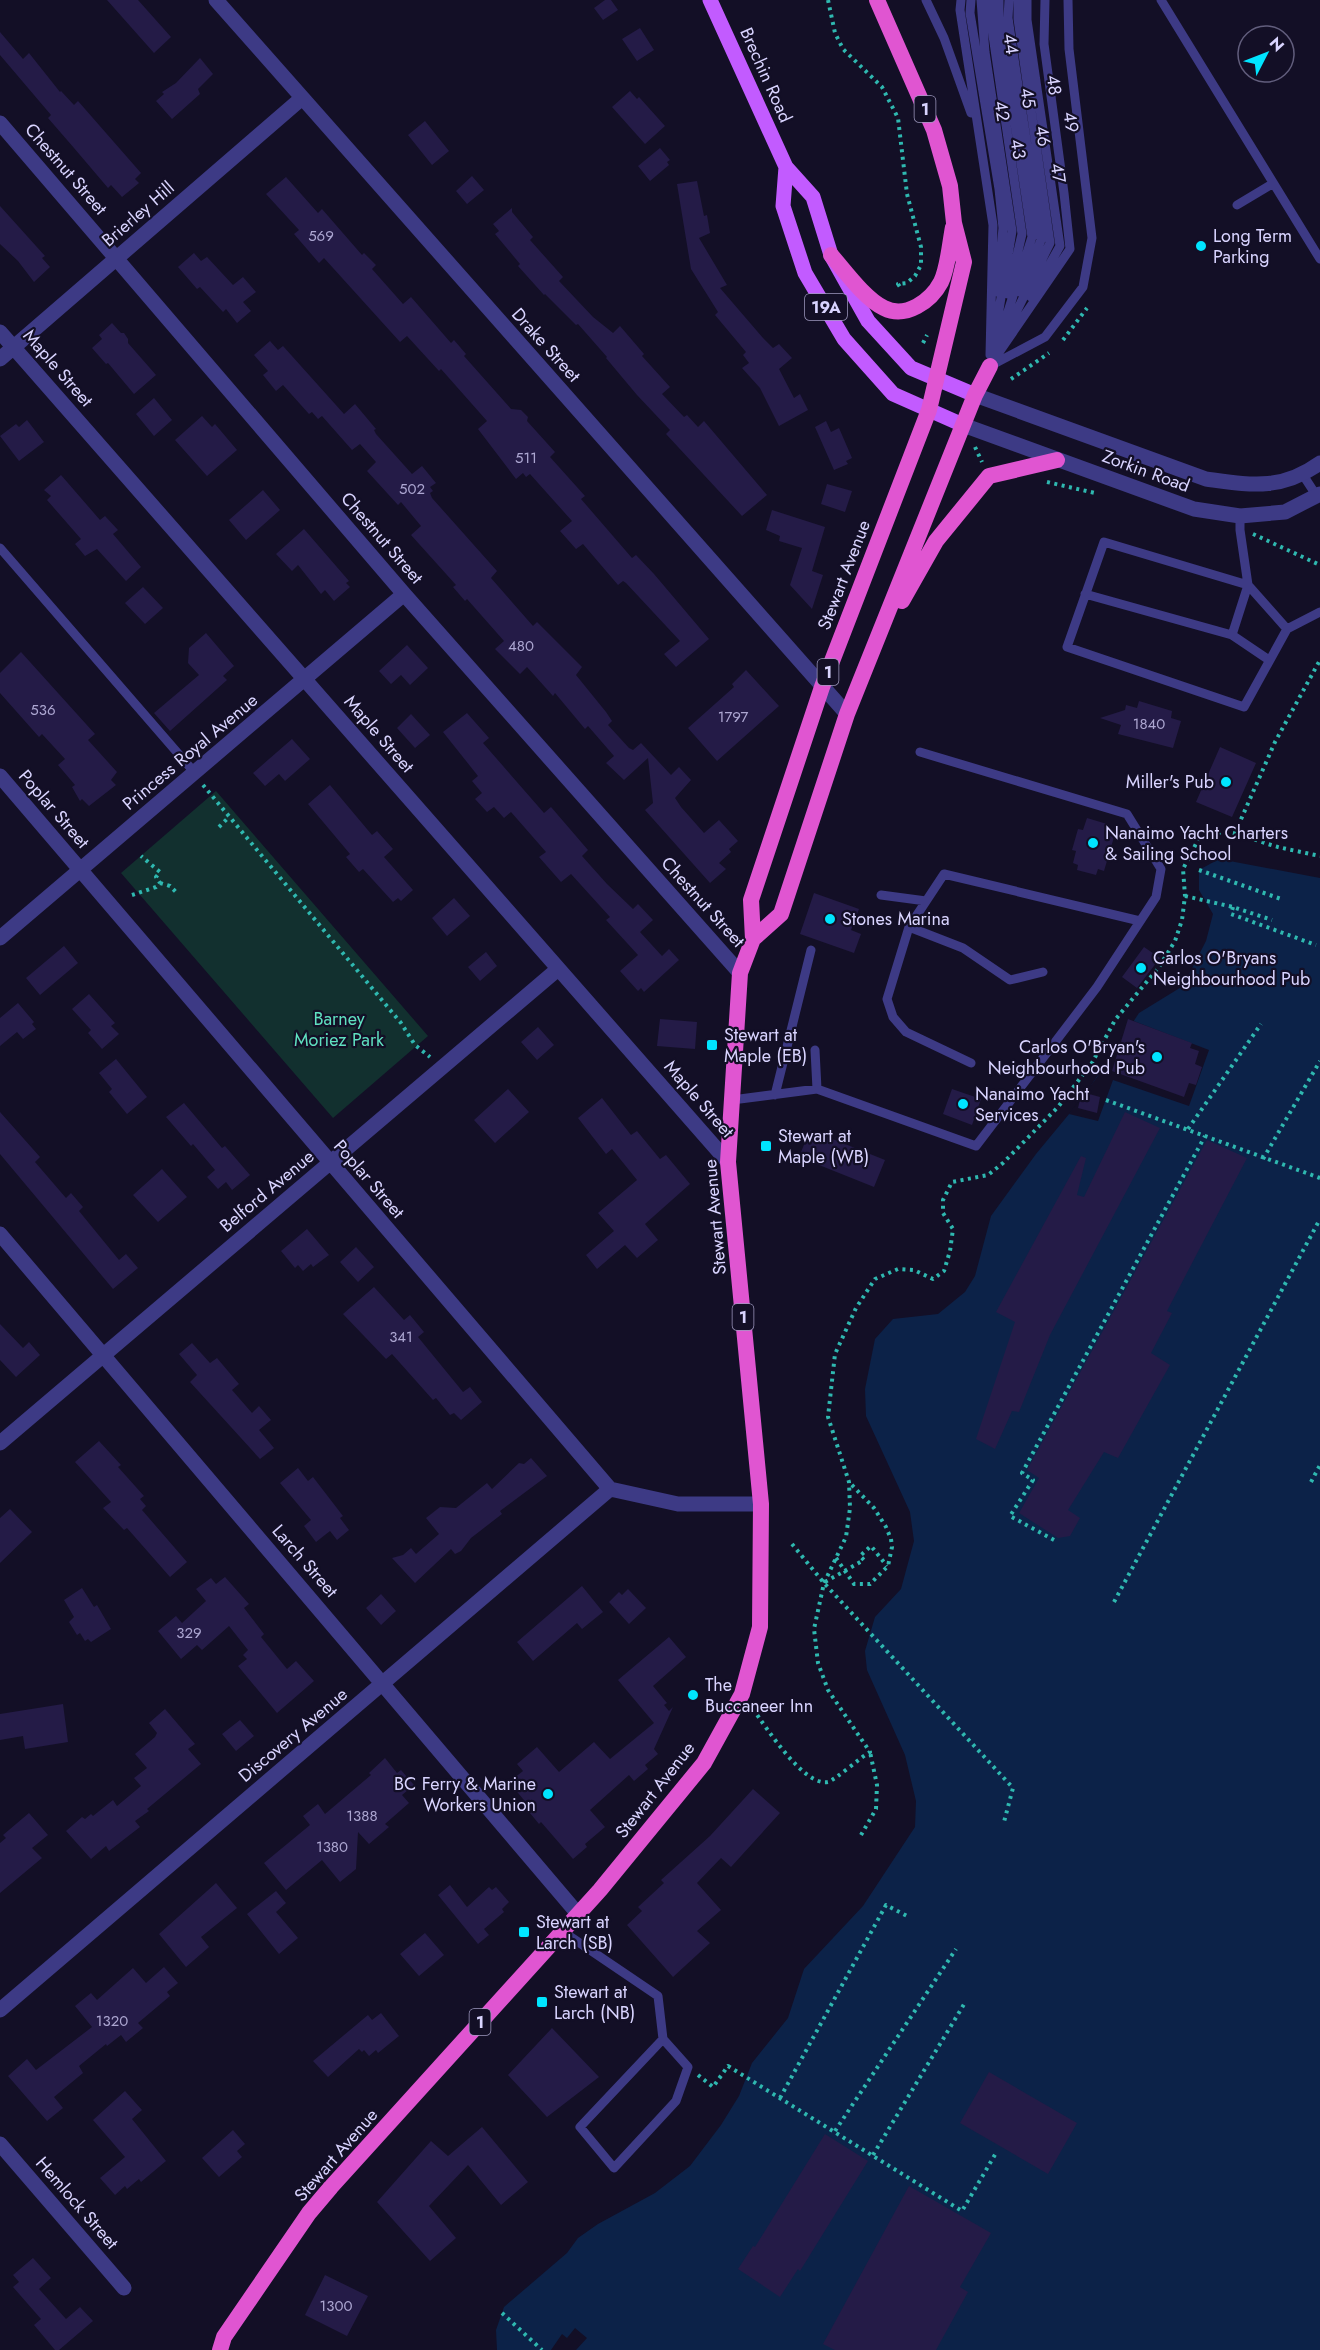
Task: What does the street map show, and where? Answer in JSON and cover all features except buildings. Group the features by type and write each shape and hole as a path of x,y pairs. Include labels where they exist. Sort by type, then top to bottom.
{"highway":[{"name":"1","path":"877,0 934,130 950,186 954,223"},
{"path":"831,255 883,308 899,313 919,305 942,281 954,223"},
{"name":"Stewart Avenue","path":"220,2350 224,2337 317,2205 578,1914 704,1763 741,1694 759,1627 761,1504 728,1162 740,973 753,939 751,900 822,687 929,410 938,379 964,262 954,223"},
{"name":"Stewart Avenue","path":"753,939 781,914 848,714 975,395 990,366"},
{"path":"869,660 936,541 989,476 1057,460"}],"main road":[{"name":"Brechin Road","path":"710,0 786,167 813,197 831,255 868,321 911,368 975,395"},
{"name":"Brechin Road","path":"786,167 783,206 805,273 844,339 893,394 963,425"}],"street":[{"name":"Drake Street","path":"216,0 848,714"},
{"name":"Brierley Hill","path":"0,359 302,98"},
{"name":"Chestnut Street","path":"0,123 404,594 740,973"},
{"name":"Maple Street","path":"0,332 728,1162"},
{"name":"Zorkin Road","path":"975,395 1206,479 1237,483 1279,484 1303,475 1320,463"},
{"name":"Zorkin Road","path":"963,425 1194,509 1240,516 1285,512 1319,497"},
{"name":"Princess Royal Avenue","path":"0,938 404,594"},
{"name":"Poplar Street","path":"0,776 610,1490"},
{"name":"Belford Avenue","path":"0,1443 558,969"},
{"name":"Larch Street","path":"0,1234 578,1914"},
{"path":"610,1490 678,1504 761,1504"},
{"name":"Discovery Avenue","path":"0,2010 610,1490"},
{"name":"Hemlock Street","path":"0,2144 124,2288"}],"lane":[{"path":"926,0 944,38 979,138"},
{"name":"1","path":"961,0 960,10 993,225 990,366"},
{"name":"42","path":"971,0 970,13 999,189 1036,239"},
{"name":"43","path":"981,0 985,52 1036,239"},
{"name":"44","path":"990,0 990,15 1036,239"},
{"name":"45","path":"999,0 999,17 1036,239"},
{"name":"46","path":"1009,0 1008,18 1036,239"},
{"name":"47","path":"1018,0 1036,239"},
{"name":"48","path":"1028,0 1036,239"},
{"name":"49","path":"1036,239 1064,193 1044,44 1044,0"},
{"path":"990,366 1045,337 1083,286 1092,238 1069,49 1068,0"},
{"path":"1161,0 1320,259"},
{"path":"1237,205 1272,184"},
{"path":"990,366 1036,239"},
{"path":"990,366 1036,239"},
{"path":"990,366 1036,239"},
{"path":"990,366 1036,239"},
{"path":"1303,475 1319,497"},
{"path":"1232,635 1248,585 1240,516"},
{"path":"1287,629 1248,585 1104,542 1067,647 1244,707 1287,629 1320,612"},
{"path":"0,548 195,773"},
{"path":"1085,594 1232,635 1269,660"},
{"path":"732,1100 817,1089 976,1146 1097,987 1156,897 1161,869 1127,814 920,752"},
{"path":"970,1063 906,1032 893,1017 887,999 909,927 944,874 1140,921"},
{"path":"881,896 926,901"},
{"path":"909,927 963,948 1010,980 1043,972"},
{"path":"775,1095 811,950"},
{"path":"815,1050 817,1089"},
{"path":"562,1931 657,1996 663,2039 688,2067 676,2101 614,2168 580,2127 663,2039"}],"path":[{"path":"828,0 835,33 843,49 882,87 898,118 907,194 921,247 921,265 915,276 907,283 898,284 900,287"},
{"path":"1235,832 1275,742 1320,660"},
{"path":"195,773 401,1023 415,1045 443,1066"},
{"path":"219,827 229,817"},
{"path":"861,1835 876,1809 877,1785 870,1752 828,1690 818,1663 814,1629 824,1582 846,1537 850,1508 849,1482 828,1417 835,1354 856,1308 875,1279 898,1269 914,1270 933,1279 944,1271 953,1229 943,1213 943,1200 952,1182 988,1175 1003,1163 1058,1107 1092,1064 1115,1020 1159,967 1175,941 1182,920 1185,896 1183,869 1199,838 1217,832 1235,832 1277,847 1320,856"},
{"path":"141,856 160,872 156,877 160,883 170,886 177,893"},
{"path":"1199,870 1281,899"},
{"path":"132,895 156,887 160,883"},
{"path":"1185,896 1233,907 1272,920"},
{"path":"1233,907 1231,914 1316,945"},
{"path":"1188,1129 1261,1024"},
{"path":"1263,1159 1320,1061"},
{"path":"1106,1100 1320,1178"},
{"path":"1054,1540 1011,1516 1033,1480 1022,1473 1205,1136"},
{"path":"1114,1602 1320,1219"},
{"path":"1311,1482 1320,1465"},
{"path":"835,1557 854,1584 870,1584 888,1566 892,1547 886,1527 874,1508 849,1482"},
{"path":"792,1544 1013,1788 1004,1822"},
{"path":"824,1582 864,1560 860,1556 871,1546 888,1566"},
{"path":"741,1694 799,1768 816,1782 829,1782 870,1752"},
{"path":"780,2098 886,1905 907,1916"},
{"path":"835,2131 956,1949"},
{"path":"873,2155 966,2001"},
{"path":"688,2067 713,2087 728,2066 962,2211 996,2153"},
{"path":"502,2313 542,2350"}],"green space":[{"name":"Barney Moriez Park","path":"216,791 428,1036 333,1118 121,873"}],"water":[{"path":"1219,859 1320,878 1320,2350 497,2350 496,2330 504,2307 567,2253 578,2238 598,2224 655,2193 690,2166 721,2125 739,2096 752,2063 788,2018 804,1969 863,1906 915,1827 916,1801 905,1755 867,1670 865,1651 875,1617 901,1589 914,1541 910,1512 866,1416 865,1389 875,1339 893,1319 938,1314 965,1292 975,1276 991,1216 1036,1154 1084,1096 1139,1013 1183,986 1206,941 1213,914 1199,890 1199,870"}],"pier":[{"name":"Carlos O'Bryan's Neighbourhood Pub","path":"1131,1020 1209,1050 1189,1106 1113,1080 1098,1121 1069,1114 1101,1072"},
{"path":"575,2328 587,2338 576,2350 551,2350 562,2334 567,2338"}],"place":[{"name":"Long Term Parking","path":"1201,246"},
{"name":"Miller's Pub","path":"1226,782"},
{"name":"Nanaimo Yacht Charters & Sailing School","path":"1093,843"},
{"name":"Stones Marina","path":"830,919"},
{"name":"Carlos O'Bryans Neighbourhood Pub","path":"1141,968"},
{"name":"Stewart at Maple (EB)","path":"712,1045"},
{"name":"Carlos O'Bryan's Neighbourhood Pub","path":"1157,1057"},
{"name":"Nanaimo Yacht Services","path":"963,1104"},
{"name":"Stewart at Maple (WB)","path":"766,1146"},
{"name":"The Buccaneer Inn","path":"693,1695"},
{"name":"BC Ferry & Marine Workers Union","path":"548,1794"},
{"name":"Stewart at Larch (SB)","path":"524,1932"},
{"name":"Stewart at Larch (NB)","path":"542,2002"}]}
